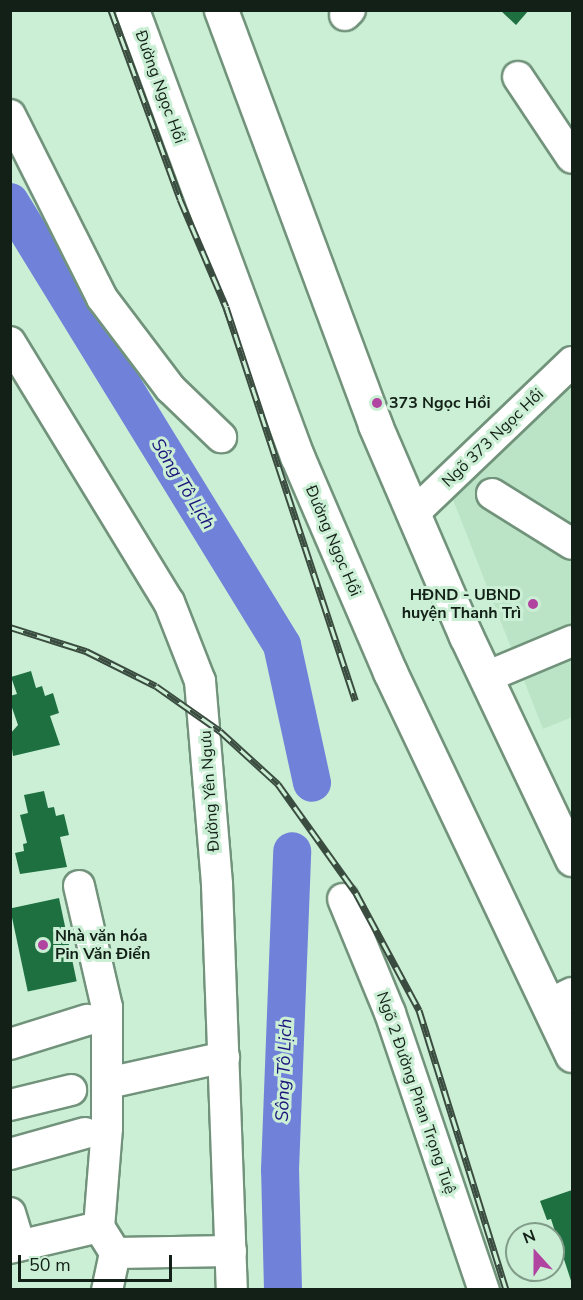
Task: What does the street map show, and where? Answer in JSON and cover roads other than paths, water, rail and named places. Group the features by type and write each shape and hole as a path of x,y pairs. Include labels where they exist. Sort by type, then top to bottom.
{"highway":[{"name":"Đường Ngọc Hồi","path":"132,10 297,456 390,672 561,1000 571,1049"},
{"path":"221,10 375,425 486,677 573,859"}],"street":[{"path":"518,77 573,158"},
{"path":"10,115 102,298 170,388 221,437"},
{"name":"Đường Yên Ngưu","path":"10,342 169,602 200,681 216,873 232,1290"},
{"name":"Ngõ 373 Ngọc Hồi","path":"413,514 573,362"},
{"path":"492,494 573,544"},
{"path":"486,677 573,641"},
{"path":"79,885 107,1007 108,1083 99,1227 115,1253 107,1290"},
{"name":"Ngõ 2 Đường Phan Trọng Tuệ","path":"343,899 390,1013 484,1290"},
{"path":"10,1044 87,1020"},
{"path":"108,1083 224,1057"},
{"path":"10,1105 71,1090"},
{"path":"10,1154 86,1133"},
{"path":"10,1213 15,1247 99,1227"},
{"path":"115,1253 231,1251"}],"waterway":[{"name":"Sông Tô Lịch","path":"10,202 282,645 312,783"},
{"name":"Sông Tô Lịch","path":"283,1290 280,1170 292,851"}],"railway":[{"path":"111,10 180,199 226,307 355,700"},
{"path":"10,627 86,651 156,686 220,731 278,784 356,893 419,1010 506,1290"}],"place":[{"name":"373 Ngọc Hồi","path":"377,403"},
{"name":"HĐND - UBND huyện Thanh Trì","path":"533,604"},
{"name":"Nhà văn hóa Pin Văn Điển","path":"43,945"}]}
